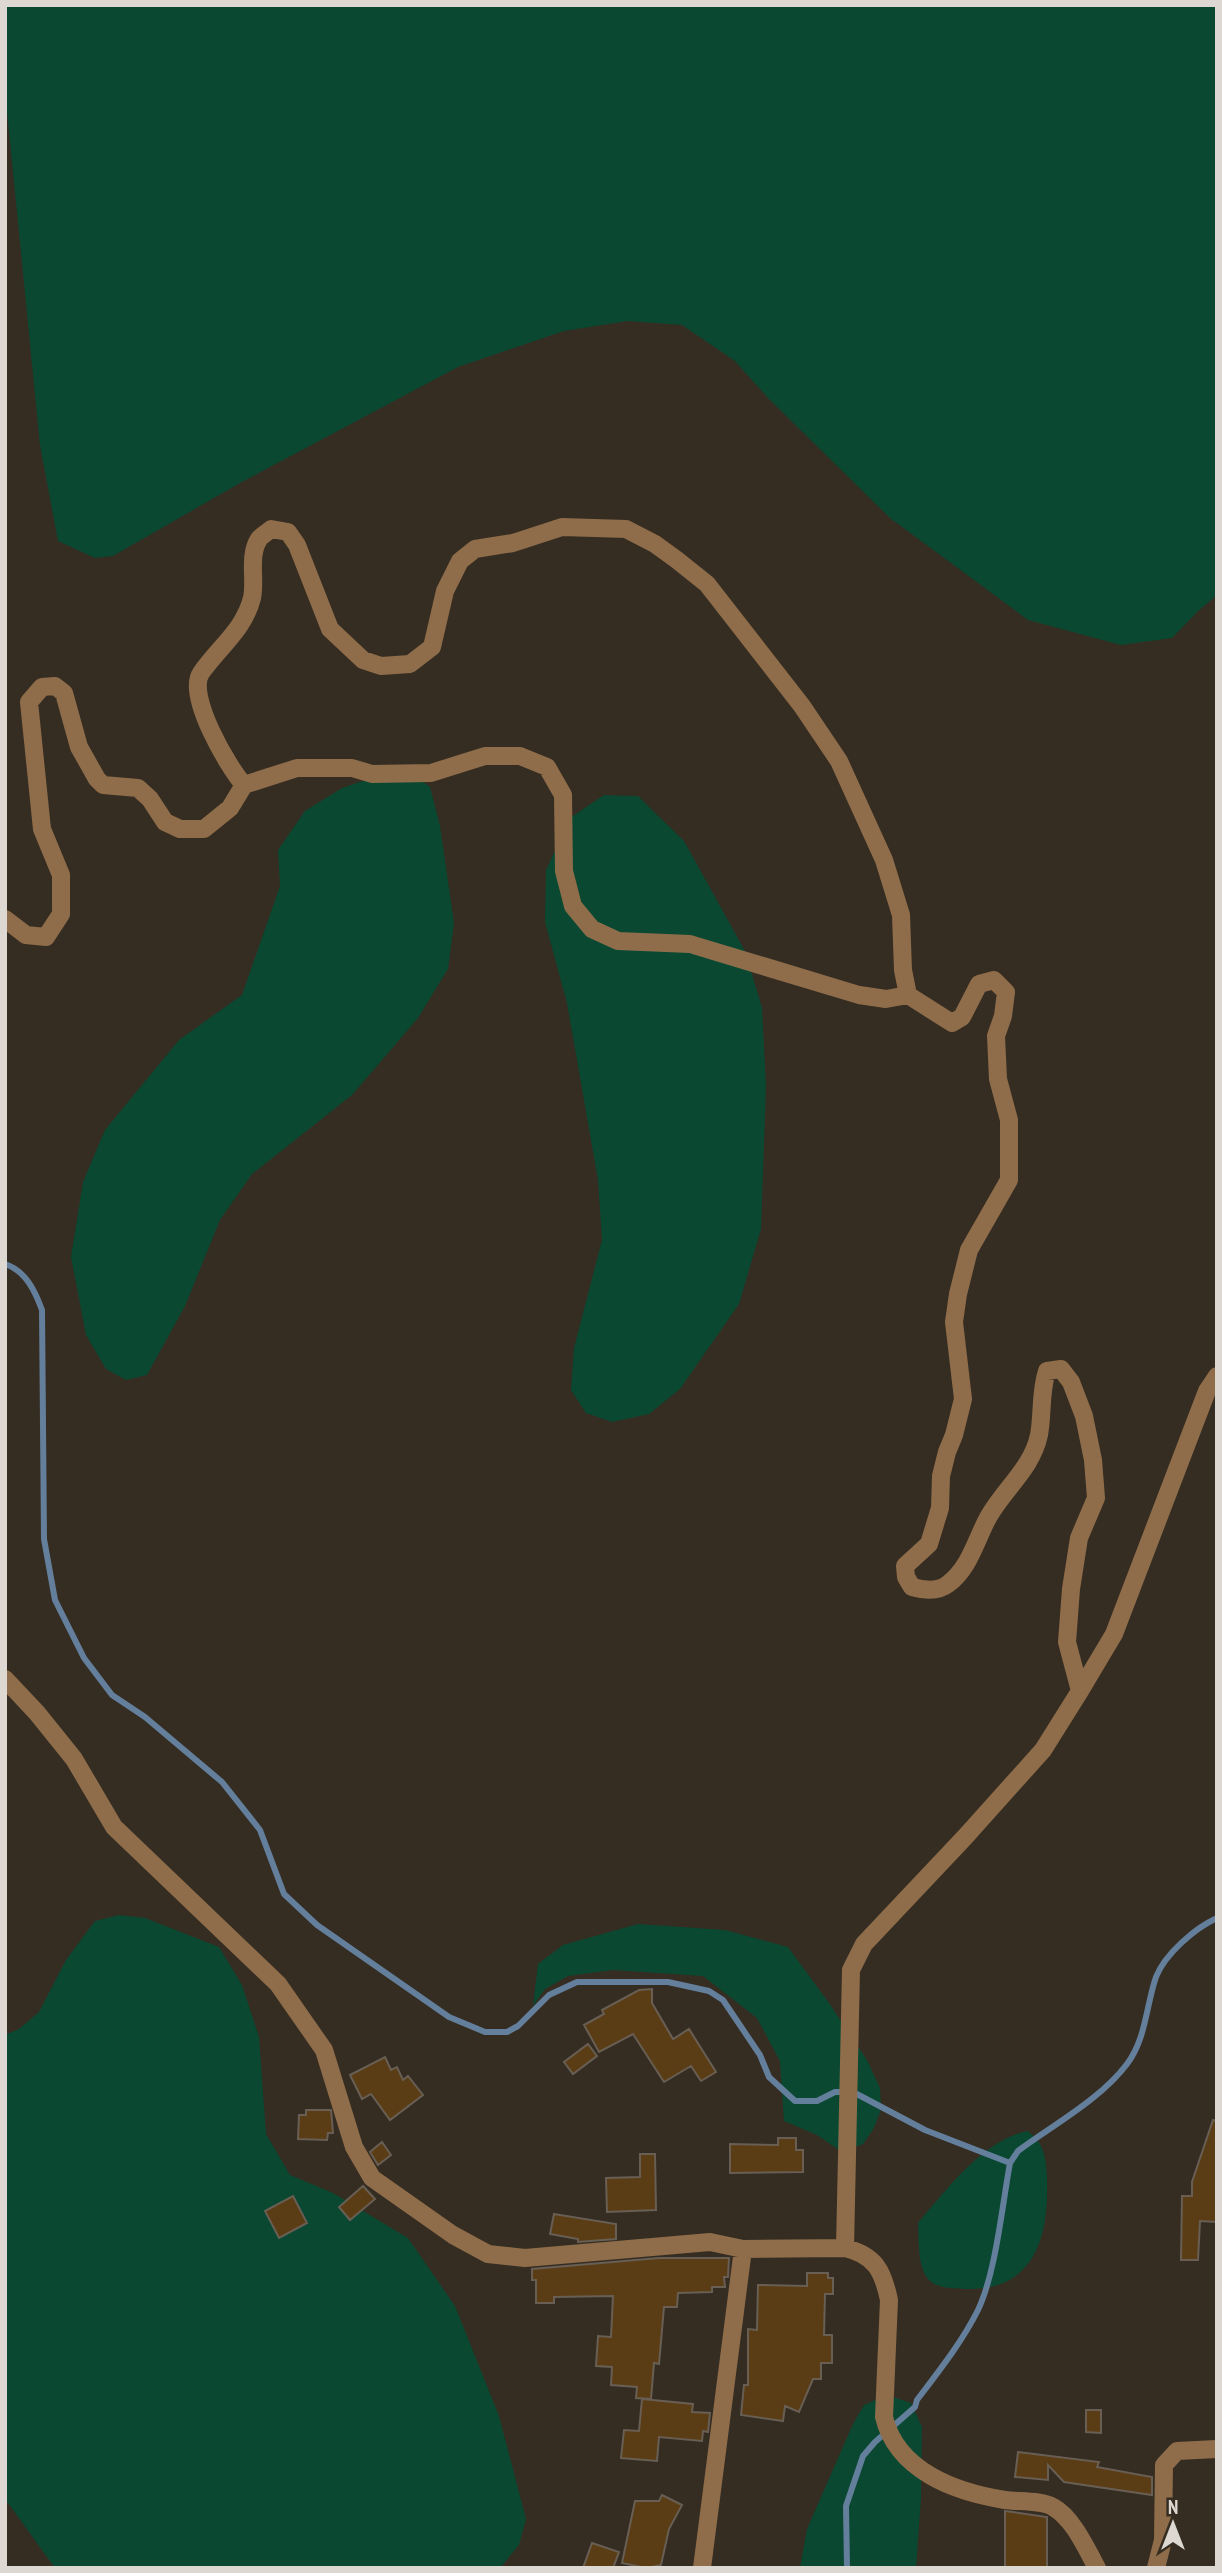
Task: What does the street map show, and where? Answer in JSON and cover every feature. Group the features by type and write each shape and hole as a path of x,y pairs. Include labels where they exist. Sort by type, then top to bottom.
{"street":[{"path":"244,785 233,772 205,717 198,695 199,676 243,624 253,596 253,567 258,540 271,528 288,532 297,545 330,629 363,660 381,666 410,664 432,648 445,591 460,561 475,549 513,543 562,527 626,528 655,544 707,584 802,706 839,761 884,860 898,904 901,915 903,970 908,995"},
{"path":"5,919 26,935 46,937 61,914 61,874 42,829 29,702 42,687 55,686 64,693 79,747 97,779 103,785 138,788 150,799 165,822 180,829 204,829 230,808 244,785 297,768 352,768 372,774 431,773 485,756 520,756 547,767 563,795 564,871 573,906 592,929 618,942 690,944 859,995 886,999 908,995 952,1023 962,1017 979,984 994,980 1006,992 1003,1016 996,1036 998,1080 1009,1120 1009,1180 969,1250 954,1322 963,1399 941,1476 940,1508 929,1544 905,1566 906,1577 912,1587 926,1590 947,1585 968,1561 989,1515 1028,1463 1039,1435 1042,1387 1047,1371 1061,1369 1071,1382 1084,1416 1093,1460 1096,1498 1079,1538 1071,1588 1068,1642 1080,1691"},
{"path":"845,2248 852,1970 864,1944 1043,1750 1080,1691 1114,1634 1207,1391 1217,1376"},
{"path":"5,1679 74,1759 114,1827 278,1984 324,2050 354,2147 372,2178 453,2235 488,2254 525,2258 563,2256 710,2242 743,2249 845,2248 859,2251 875,2262 886,2284 889,2300 884,2417 887,2431 897,2449 941,2482 968,2492 1052,2505 1065,2516 1097,2568"},
{"path":"702,2568 743,2249"},
{"path":"1156,2568 1163,2540 1164,2465 1177,2451 1217,2449"}],"green space":[{"path":"5,5 1217,5 1217,595 1172,638 1121,645 1028,620 890,518 769,399 735,361 682,325 628,321 564,331 458,367 240,483 113,556 95,558 58,541 40,445 5,91"},
{"path":"412,774 430,787 440,826 454,923 448,969 418,1018 352,1095 252,1174 220,1220 185,1306 147,1375 126,1380 106,1369 86,1335 71,1257 83,1182 105,1130 179,1040 242,995 280,886 278,850 305,811 342,788 378,776"},
{"path":"604,795 638,796 684,841 745,951 762,1008 766,1086 761,1229 739,1304 680,1389 649,1414 612,1422 586,1413 571,1390 574,1348 602,1240 598,1180 567,1003 545,922 546,870 570,818"},
{"path":"119,1915 145,1918 219,1947 242,1985 259,2037 266,2134 290,2175 333,2193 408,2238 455,2306 499,2416 526,2519 519,2545 500,2568 55,2568 5,2499 5,2035 19,2029 39,2012 66,1960 95,1921"},
{"path":"638,1924 725,1930 788,1947 867,2060 880,2088 881,2109 874,2128 863,2144 842,2152 817,2135 784,2121 780,2061 757,2018 703,1976 613,1970 568,1976 545,1989 533,2006 538,1964 563,1945"},
{"path":"1027,2131 1041,2145 1047,2177 1045,2220 1041,2239 1033,2256 1023,2270 1008,2281 989,2287 951,2288 933,2283 922,2268 918,2223 966,2168 995,2145"},
{"path":"887,2395 911,2403 922,2427 916,2568 800,2568 807,2529 853,2424 864,2405"}],"building":[{"path":"652,1989 652,2003 673,2039 689,2029 716,2072 701,2081 691,2066 664,2082 633,2034 599,2052 584,2025 604,2014 602,2010 639,1990"},
{"path":"588,2044 597,2056 573,2074 564,2062"},
{"path":"385,2057 391,2070 397,2067 403,2080 408,2076 423,2095 390,2120 371,2094 362,2099 350,2075"},
{"path":"306,2110 331,2110 333,2133 328,2133 327,2140 298,2139 299,2115 306,2115"},
{"path":"1213,2120 1217,2121 1217,2222 1200,2221 1198,2260 1181,2260 1182,2196 1192,2196 1192,2182"},
{"path":"778,2138 796,2138 796,2150 803,2150 803,2172 730,2173 730,2144 778,2145"},
{"path":"382,2142 391,2155 378,2165 370,2152"},
{"path":"640,2154 655,2154 656,2210 607,2212 606,2178 640,2177"},
{"path":"363,2186 375,2199 350,2220 339,2207"},
{"path":"293,2196 307,2223 279,2238 265,2211"},
{"path":"554,2214 616,2224 616,2239 578,2242 578,2239 550,2234"},
{"path":"659,2258 729,2258 728,2277 724,2277 725,2287 712,2287 712,2292 678,2293 677,2307 664,2307 659,2364 654,2363 651,2399 636,2398 637,2387 611,2385 612,2367 596,2366 598,2336 611,2337 613,2296 554,2297 554,2303 536,2303 536,2280 532,2280 532,2269"},
{"path":"807,2273 828,2273 828,2278 833,2278 833,2294 825,2294 824,2335 832,2335 832,2363 821,2363 821,2379 813,2379 799,2412 785,2406 783,2421 741,2415 744,2385 748,2385 748,2329 757,2330 758,2285 807,2286"},
{"path":"642,2399 693,2404 692,2412 710,2413 708,2432 703,2431 702,2441 659,2437 657,2461 621,2458 624,2430 639,2431"},
{"path":"1086,2410 1101,2410 1101,2433 1086,2432"},
{"path":"1018,2452 1099,2462 1097,2467 1152,2477 1152,2495 1064,2482 1048,2465 1048,2480 1015,2477"},
{"path":"662,2495 682,2505 669,2529 661,2565 646,2568 622,2563 635,2501 659,2501"},
{"path":"1005,2511 1047,2517 1047,2568 1005,2568"},
{"path":"592,2543 619,2552 613,2568 583,2568"}],"waterway":[{"path":"5,1264 19,1271 24,1277 33,1289 42,1310 44,1539 55,1600 84,1658 112,1695 145,1717 222,1782 260,1830 284,1894 317,1925 449,2017 485,2032 507,2032 518,2026 549,1995 577,1982 668,1982 709,1991 723,2000 760,2055 769,2077 795,2101 817,2101 835,2092 853,2092 925,2130 1010,2163"},
{"path":"847,2568 846,2506 863,2456 915,2407 917,2400 972,2322 984,2295 994,2258 1010,2163 1018,2151 1104,2089 1127,2064 1138,2044 1160,1968 1199,1928 1217,1918"}]}
